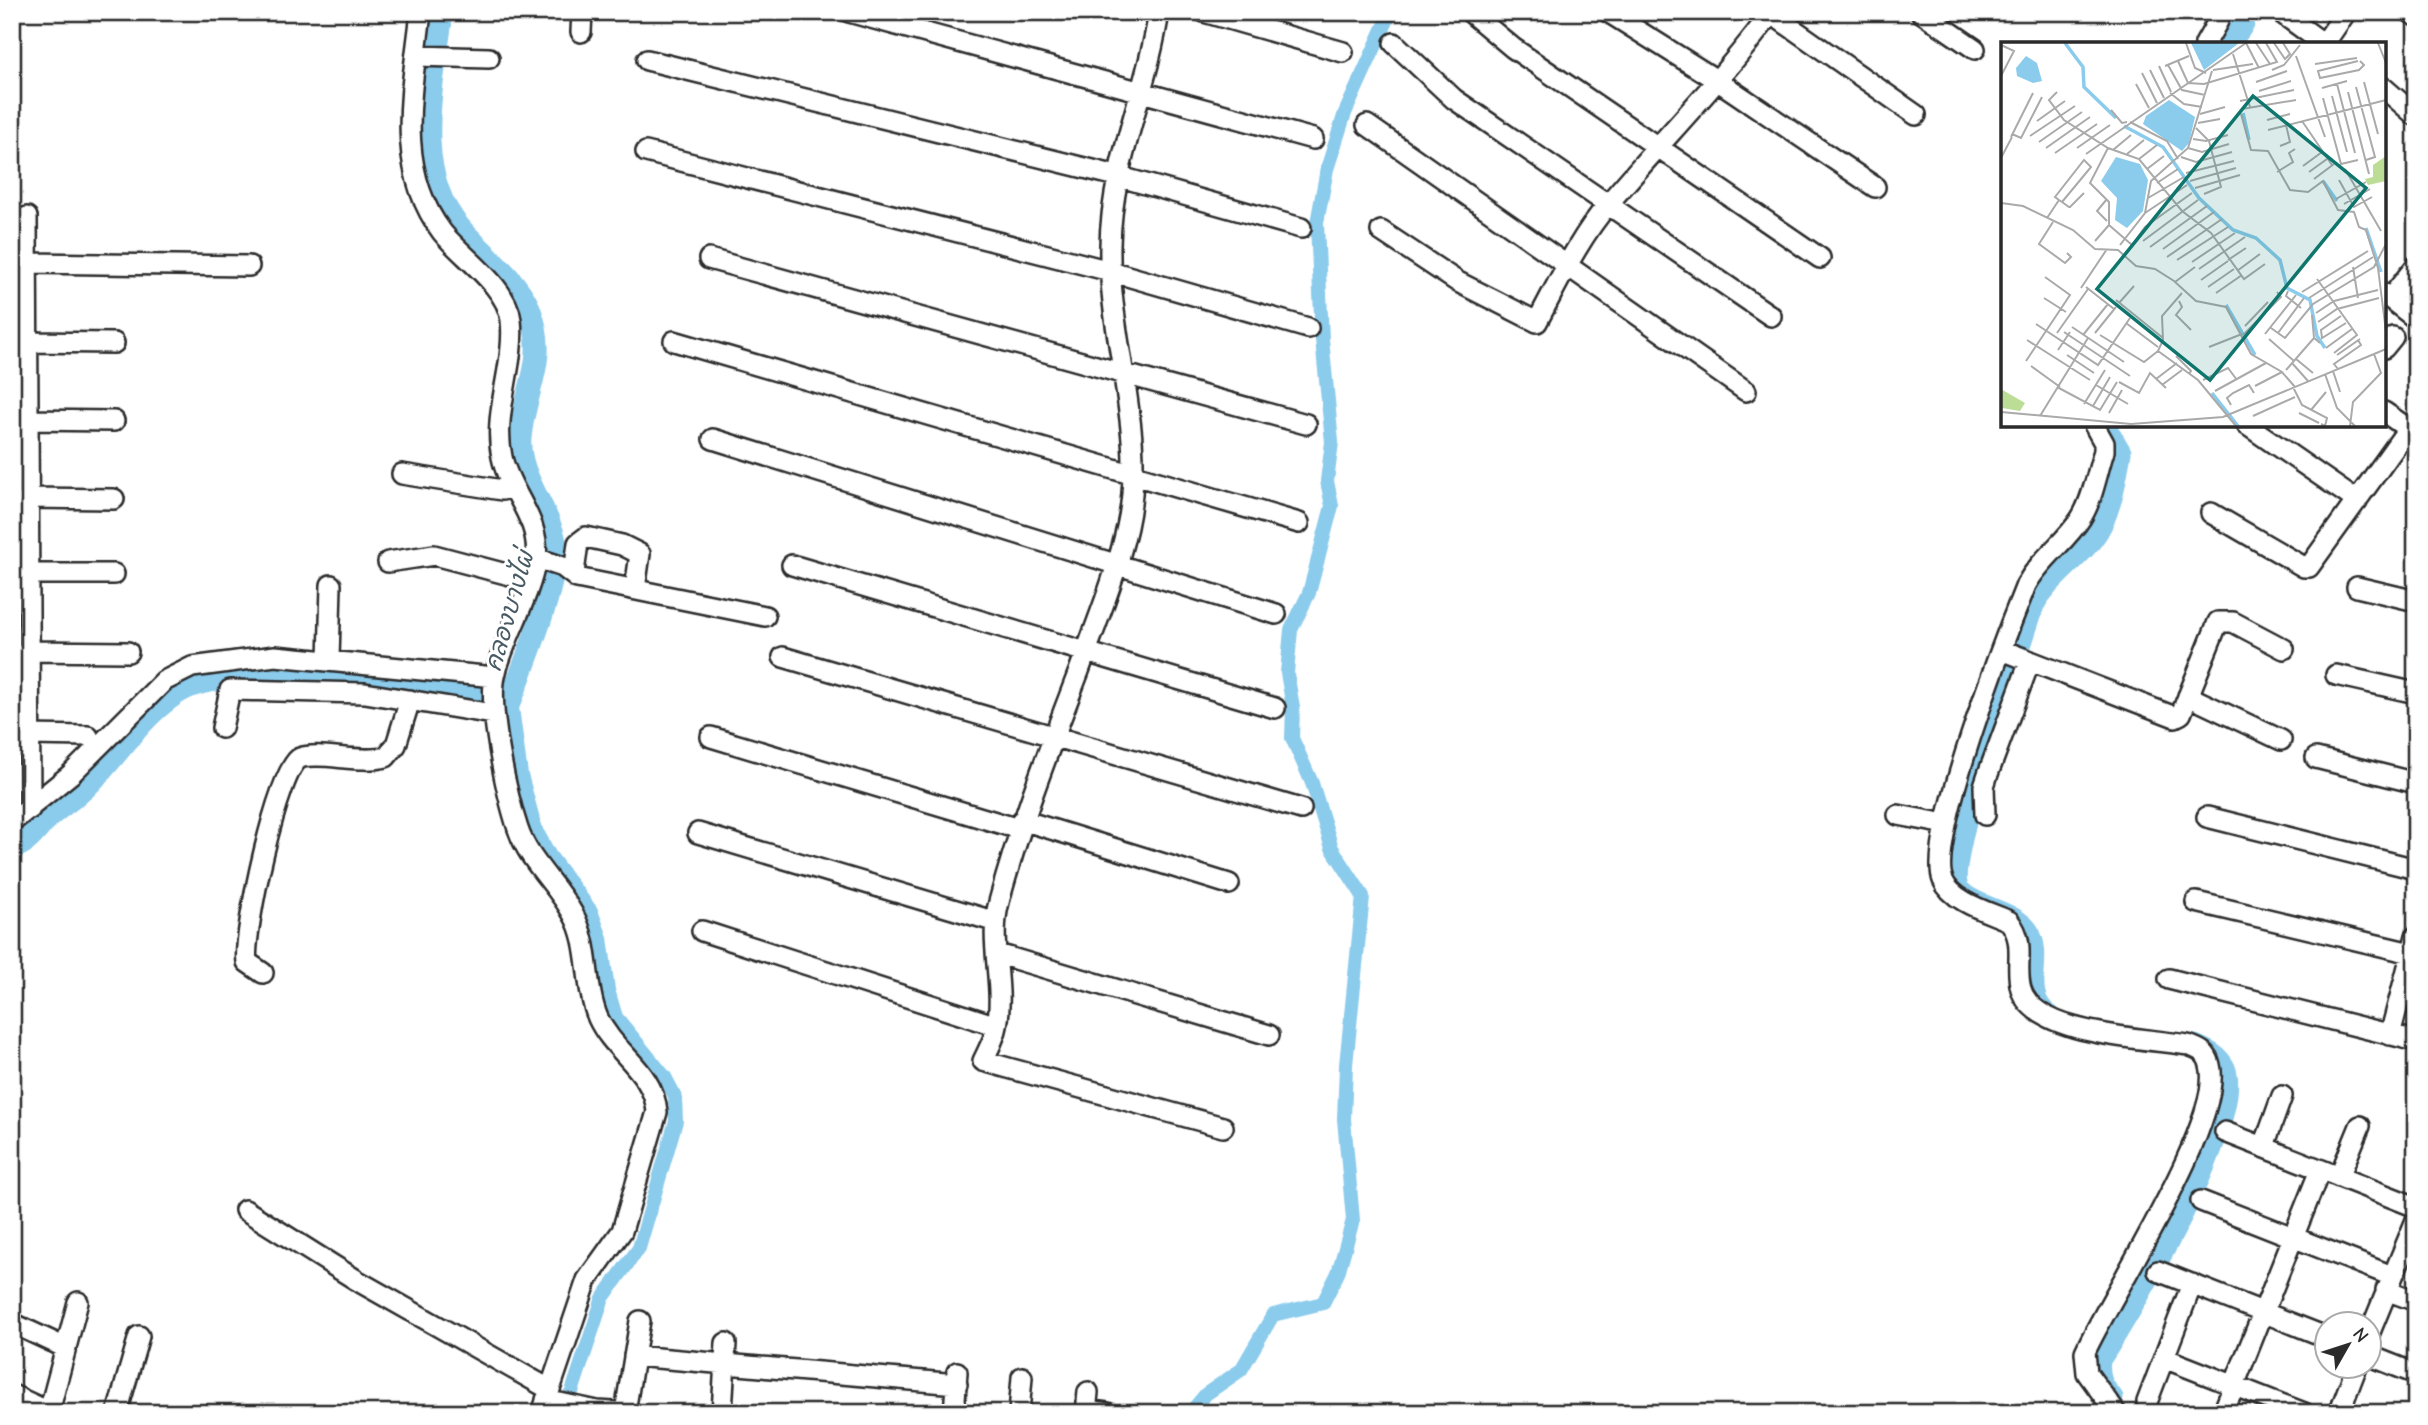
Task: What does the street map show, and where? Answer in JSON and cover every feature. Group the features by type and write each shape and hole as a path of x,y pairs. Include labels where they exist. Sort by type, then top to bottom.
{"street":[{"path":"422,12 419,56 407,128 414,166 425,200 442,231 493,284 511,319 500,428 502,457 536,537 556,565 578,578 765,616"},
{"path":"581,32 582,12"},
{"path":"849,12 1314,138"},
{"path":"1159,12 1153,49 1117,176 1110,271 1130,427 1132,474 1128,526 1086,652 1020,825 993,921 998,954 997,1026 983,1061 1223,1127"},
{"path":"1204,12 1343,51"},
{"path":"1471,12 1513,48 1820,258"},
{"path":"1608,12 1718,81 1875,187"},
{"path":"1921,12 1975,49"},
{"path":"2280,12 2321,42"},
{"path":"2325,42 2346,12"},
{"path":"2410,12 2416,16"},
{"path":"1381,231 1458,282 1537,321 1566,267 1608,204 1718,81 1770,13 1916,115"},
{"path":"2206,42 2218,21"},
{"path":"1395,43 1454,99 1771,316"},
{"path":"419,56 489,58"},
{"path":"647,60 1117,176 1301,228"},
{"path":"2386,90 2416,116"},
{"path":"1367,125 1745,391"},
{"path":"646,152 1110,271 1308,328"},
{"path":"27,217 27,735 30,809"},
{"path":"709,260 1306,424"},
{"path":"27,263 249,266"},
{"path":"2416,266 2387,297 2416,319"},
{"path":"674,341 1299,523"},
{"path":"27,342 114,343"},
{"path":"2211,513 2304,567 2313,564 2357,501 2412,432 2386,413"},
{"path":"27,420 114,421"},
{"path":"1985,815 1984,786 2017,656 2029,578 2072,530 2088,503 2104,451 2104,443 2095,427"},
{"path":"2250,427 2357,501"},
{"path":"713,439 1276,614"},
{"path":"402,474 502,490 513,487"},
{"path":"27,498 114,499"},
{"path":"388,562 434,555 529,580 556,565 586,537 622,545 640,554 635,589"},
{"path":"792,565 1275,708"},
{"path":"27,573 114,575"},
{"path":"529,580 494,696 518,830 534,860 574,914 582,936 589,988 599,1020 656,1094 657,1112 622,1231 587,1280 549,1401"},
{"path":"329,660 331,585"},
{"path":"2357,587 2416,601"},
{"path":"2017,656 2170,716 2181,714 2218,622 2233,622 2284,649"},
{"path":"27,651 128,652"},
{"path":"12,822 71,774 164,681 192,667 275,656 329,660 494,696"},
{"path":"2017,656 1957,780 1940,860 1942,879 1950,891 2010,921 2016,929 2020,952 2019,983 2028,1005 2057,1022 2084,1029 2188,1045 2200,1049 2210,1061 2210,1087 2202,1118 2172,1189 2085,1352 2087,1373 2116,1413"},
{"path":"783,657 1301,809"},
{"path":"2336,675 2416,693"},
{"path":"222,728 230,690 365,693 410,700 494,696"},
{"path":"2188,696 2281,740"},
{"path":"263,973 247,962 246,939 267,835 290,766 296,760 307,757 386,757 396,745 410,700"},
{"path":"27,735 88,736"},
{"path":"711,737 1229,884"},
{"path":"2316,758 2416,783"},
{"path":"1898,815 1947,824"},
{"path":"2207,817 2416,869"},
{"path":"698,833 993,921"},
{"path":"2196,902 2414,945 2390,1035"},
{"path":"702,930 997,1026"},
{"path":"998,954 1269,1035"},
{"path":"2169,979 2416,1041"},
{"path":"2264,1146 2282,1096"},
{"path":"2223,1413 2294,1238 2329,1174 2360,1126"},
{"path":"2225,1132 2329,1174 2415,1221 2378,1310"},
{"path":"2201,1201 2294,1238 2389,1283 2416,1301"},
{"path":"245,1210 549,1401 583,1409 632,1413"},
{"path":"2158,1270 2312,1332"},
{"path":"2147,1402 2192,1284"},
{"path":"12,1395 50,1412 78,1302"},
{"path":"625,1412 640,1321"},
{"path":"12,1323 66,1349"},
{"path":"117,1413 139,1336"},
{"path":"722,1413 726,1343"},
{"path":"634,1356 725,1366 957,1378 954,1413"},
{"path":"2164,1358 2304,1413"},
{"path":"2382,1361 2416,1374"},
{"path":"1019,1413 1022,1377"},
{"path":"2339,1413 2352,1380"},
{"path":"1087,1405 1107,1413"}],"waterway":[{"name":"คลองบางไผ่","path":"12,848 29,839 51,815 85,788 139,726 163,703 199,683 237,677 306,676 511,700 548,595 555,553 550,525 527,476 520,451 522,420 534,374 537,343 535,326 523,297 507,276 460,228 444,205 435,179 429,124 442,12"},
{"path":"1190,1413 1206,1394 1241,1370 1273,1315 1323,1303 1338,1273 1353,1220 1344,1119 1346,1065 1363,896 1332,848 1312,783 1292,738 1293,707 1287,673 1291,630 1309,593 1332,506 1327,481 1332,442 1322,339 1317,223 1327,169 1345,113 1391,12"},
{"path":"2230,42 2243,24"},
{"path":"2049,1016 2035,997 2034,953 2028,932 2013,918 1962,894 1957,887 1956,868 1972,796 2033,605 2046,587 2091,540 2107,509 2120,452 2105,427"},
{"path":"511,700 521,775 536,830 550,856 591,911 601,938 608,990 616,1017 665,1077 675,1096 676,1121 639,1248 603,1298 565,1413"},
{"path":"2112,1398 2101,1380 2099,1360 2158,1260 2181,1215 2218,1127 2226,1092 2224,1068 2215,1057 2195,1046"}]}
